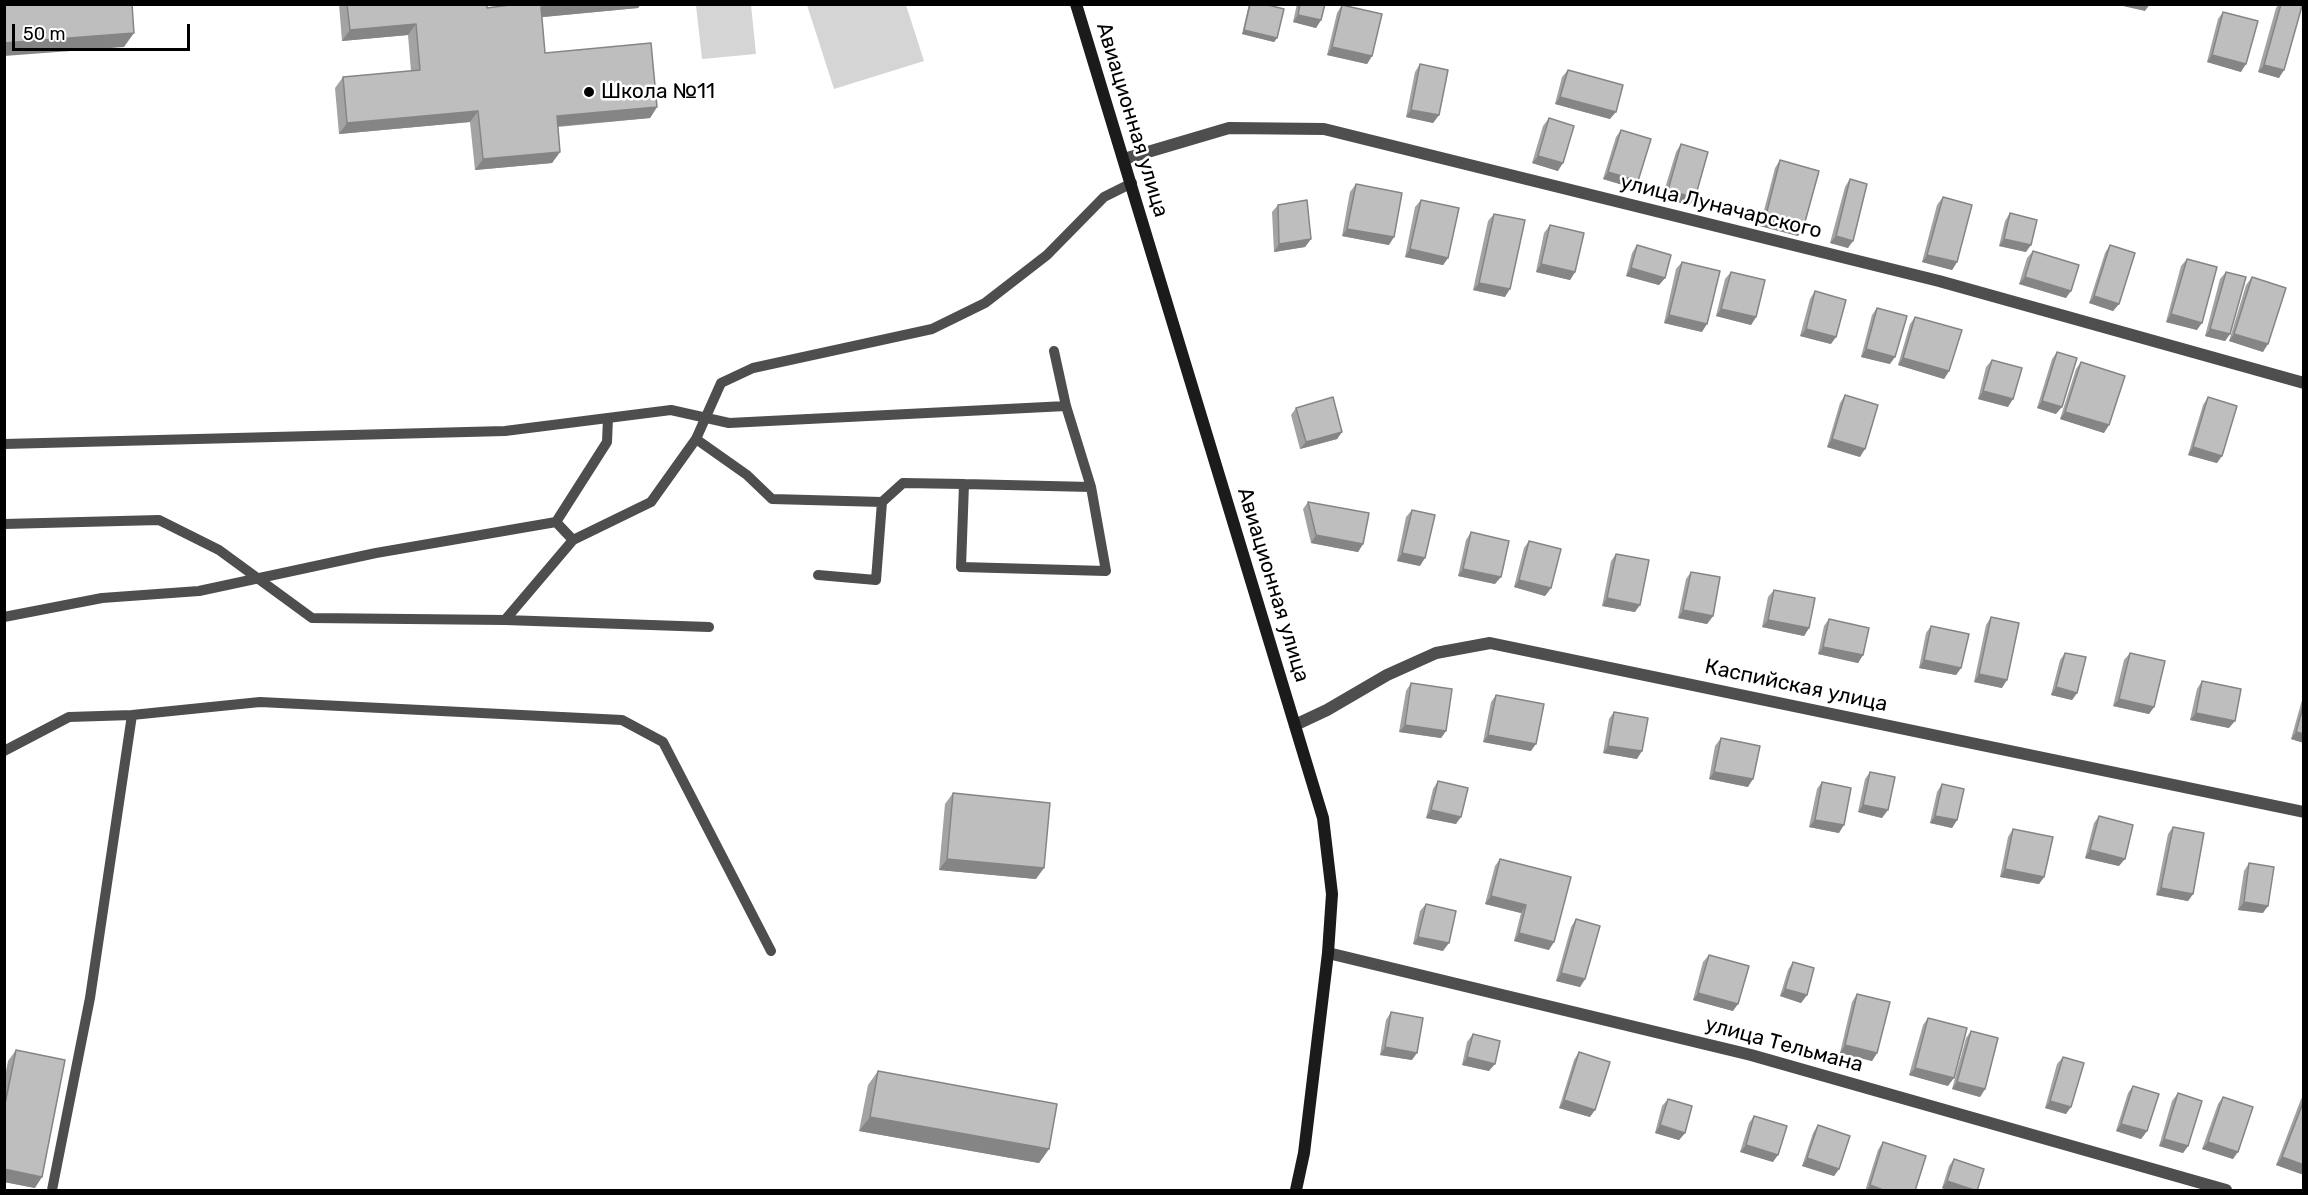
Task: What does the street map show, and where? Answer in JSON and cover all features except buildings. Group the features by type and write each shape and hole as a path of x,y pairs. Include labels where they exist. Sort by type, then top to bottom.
{"street":[{"name":"Авиационная улица","path":"1076,4 1323,818 1332,894 1328,953 1304,1153 1296,1191"},
{"name":"улица Луначарского","path":"1124,159 1229,128 1324,129 1939,281 2304,383"},
{"name":"Каспийская улица","path":"1294,724 1327,710 1387,675 1436,653 1490,643 2304,812"},
{"name":"улица Тельмана","path":"1328,953 1751,1055 2226,1191"}],"lane":[{"path":"505,620 573,540 651,502 696,439 721,383 753,368 932,329 985,303 1047,255 1104,197 1132,183"},
{"path":"964,484 962,567 1107,571 1091,487 1066,406 1054,351"},
{"path":"4,444 505,431 671,410 729,423 1066,406"},
{"path":"4,617 102,597 199,591 376,553 556,522 607,442 608,418"},
{"path":"696,439 747,475 772,499 882,502"},
{"path":"818,575 876,580 882,502 903,483 1091,487"},
{"path":"4,524 159,520 219,550 312,618 505,620 709,627"},
{"path":"556,522 573,540"},
{"path":"4,751 69,717 132,715 260,702 622,720 663,742 771,951"},
{"path":"52,1191 90,998 132,715"}],"shaded area":[{"path":"696,5 751,5 756,54 702,59"},
{"path":"807,5 906,5 924,61 834,89"}],"place":[{"name":"Школа №11","path":"589,92"}]}
